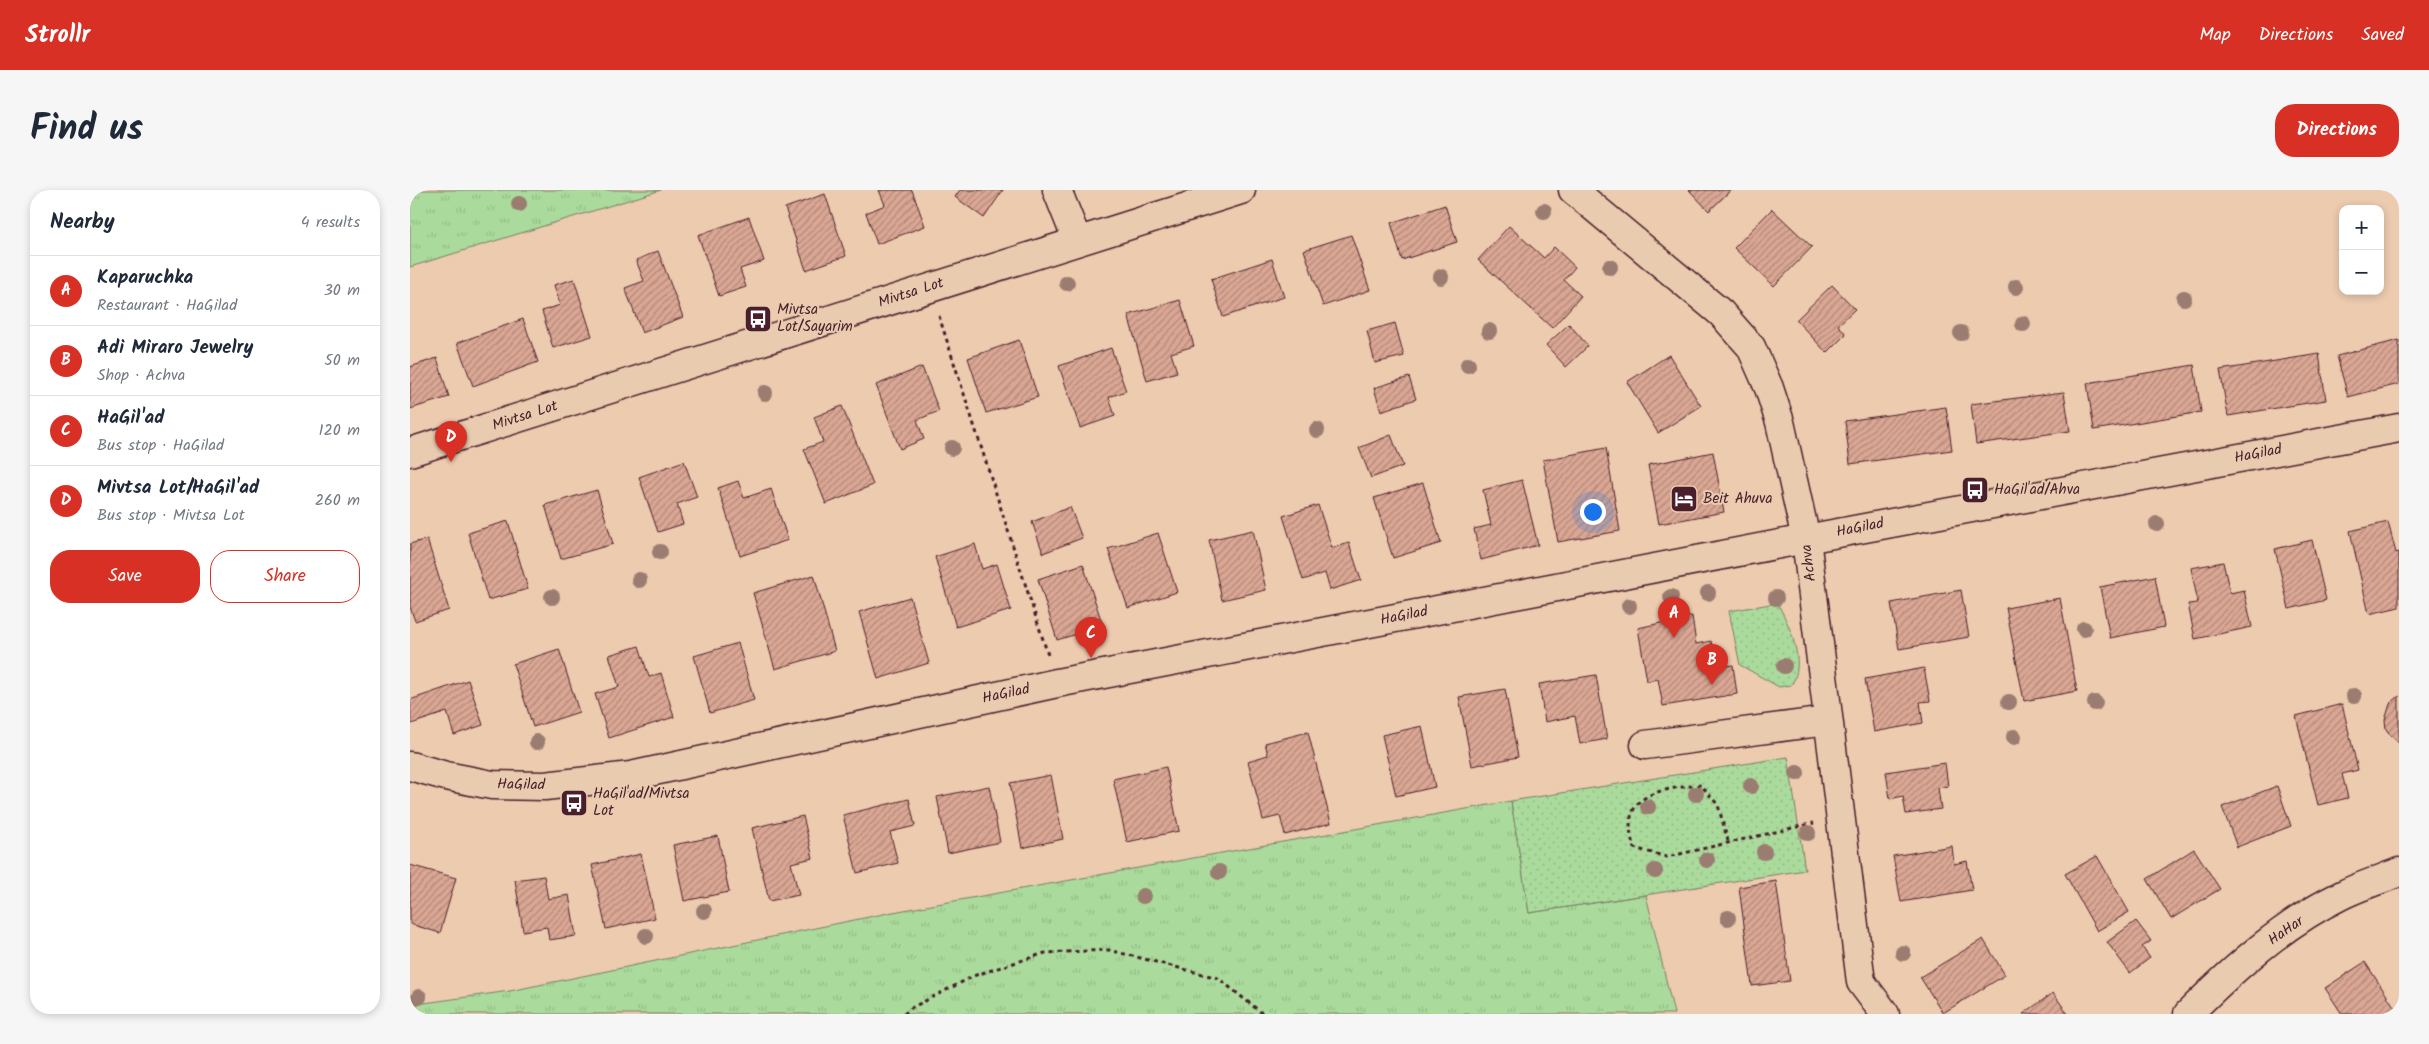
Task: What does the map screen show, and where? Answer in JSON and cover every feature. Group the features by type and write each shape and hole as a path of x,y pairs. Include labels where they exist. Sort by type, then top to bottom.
{"street":[{"path":"1058,190 1078,240"},
{"name":"Mivtsa Lot","path":"410,452 1241,190"},
{"name":"Achva","path":"1573,190 1721,313 1751,347 1780,422 1806,539 1860,982 1879,1012"},
{"name":"HaGilad","path":"410,766 446,776 492,785 545,786 631,776 1057,683 1806,539 2399,428"},
{"path":"1645,745 1827,721"},
{"name":"HaHar","path":"2188,1014 2217,986 2281,932 2342,895 2399,872"}],"path":[{"path":"929,287 1057,683"},
{"path":"1728,841 1718,805 1701,785 1645,796 1632,811 1629,832 1634,848 1667,857 1728,841 1840,818"},
{"path":"904,1014 911,1008 976,974 1045,953 1109,950 1218,978 1263,1014"}],"green space":[{"path":"410,190 661,190 410,267"},
{"path":"1777,603 1791,632 1797,655 1795,676 1791,685 1779,687 1740,665 1729,611"},
{"path":"1788,757 1805,870 1529,913 1511,801"},
{"path":"1511,801 1529,913 1646,895 1674,1014 410,1014 410,1005 510,991 893,912"}],"building":[{"path":"879,190 912,190 925,226 877,244 866,213 885,205"},
{"path":"960,190 1003,190 984,218 955,197"},
{"path":"1689,190 1731,190 1709,211"},
{"path":"825,194 846,256 806,270 785,208"},
{"path":"1445,205 1457,242 1402,260 1391,223"},
{"path":"1772,209 1812,247 1774,286 1734,248"},
{"path":"749,217 764,261 740,269 746,287 719,296 698,235"},
{"path":"1509,226 1544,258 1554,247 1575,267 1564,280 1581,296 1552,328 1478,260"},
{"path":"1351,235 1370,290 1323,306 1304,250"},
{"path":"658,251 683,317 642,333 625,288 644,281 636,260"},
{"path":"1272,259 1284,297 1223,317 1211,279"},
{"path":"574,279 592,336 553,348 542,311 560,305 554,285"},
{"path":"1832,285 1855,309 1838,325 1846,334 1827,353 1796,320"},
{"path":"1180,300 1194,346 1171,353 1177,372 1147,381 1128,315"},
{"path":"523,319 538,362 473,386 457,343"},
{"path":"1395,323 1404,356 1375,363 1367,331"},
{"path":"1569,324 1588,346 1566,367 1546,345"},
{"path":"1019,340 1038,397 986,413 968,358"},
{"path":"2399,340 2399,384 2348,397 2337,356"},
{"path":"1111,348 1126,391 1109,397 1115,416 1080,428 1059,366"},
{"path":"2319,354 2326,400 2228,416 2220,370"},
{"path":"1669,355 1701,406 1658,433 1627,382"},
{"path":"437,358 449,397 410,409 410,367"},
{"path":"2194,365 2201,412 2094,430 2087,383"},
{"path":"922,367 939,411 917,420 924,439 900,449 876,385"},
{"path":"1409,377 1416,399 1381,411 1374,388"},
{"path":"2064,392 2070,431 1976,444 1971,404"},
{"path":"842,406 873,485 826,504 804,449 823,442 814,417"},
{"path":"1946,407 1952,450 1850,464 1845,421"},
{"path":"1391,435 1403,466 1371,478 1359,448"},
{"path":"1606,448 1620,531 1558,542 1543,460"},
{"path":"1713,452 1724,512 1659,524 1648,465"},
{"path":"684,461 697,497 677,504 683,524 658,532 639,477"},
{"path":"1522,480 1538,545 1481,560 1474,529 1491,525 1483,490"},
{"path":"738,481 744,498 771,489 788,540 740,556 718,488"},
{"path":"1423,483 1441,543 1393,558 1374,498"},
{"path":"597,490 613,544 561,559 545,505"},
{"path":"1318,505 1332,548 1349,543 1361,580 1330,590 1325,573 1303,580 1283,516"},
{"path":"1070,507 1082,538 1043,553 1032,522"},
{"path":"508,521 528,589 488,600 468,533"},
{"path":"2388,522 2396,553 2399,552 2399,607 2369,614 2350,531"},
{"path":"1253,530 1266,590 1222,600 1209,540"},
{"path":"1158,533 1177,592 1128,608 1108,549"},
{"path":"427,539 449,610 415,621 410,607 410,544"},
{"path":"2312,540 2326,600 2289,609 2275,549"},
{"path":"975,544 982,569 997,564 1011,610 956,627 935,557"},
{"path":"2223,562 2230,593 2244,590 2252,627 2195,639 2188,604 2198,603 2191,568"},
{"path":"1083,564 1103,626 1057,640 1038,579"},
{"path":"814,575 835,651 775,669 753,593"},
{"path":"2155,576 2164,627 2110,638 2100,587"},
{"path":"1961,590 1969,637 1899,649 1891,603"},
{"path":"910,597 929,663 878,679 859,612"},
{"path":"2060,598 2077,691 2024,701 2006,608"},
{"path":"1692,616 1696,644 1711,641 1717,667 1733,665 1737,694 1663,706 1658,679 1647,681 1638,628"},
{"path":"738,643 754,700 710,713 694,656"},
{"path":"639,646 649,677 661,673 674,717 609,738 595,694 619,687 609,655"},
{"path":"559,649 579,712 533,727 513,664"},
{"path":"1924,668 1930,701 1920,702 1923,723 1874,732 1865,679"},
{"path":"1596,675 1607,739 1580,744 1575,716 1545,722 1539,684"},
{"path":"468,680 483,725 454,735 447,712 411,724 410,700"},
{"path":"1505,689 1518,757 1472,766 1459,697"},
{"path":"2399,696 2399,743 2386,729 2385,720 2390,704"},
{"path":"2342,704 2358,770 2342,774 2348,798 2318,805 2296,716"},
{"path":"1422,726 1435,787 1396,796 1382,735"},
{"path":"1308,732 1331,823 1285,835 1280,816 1263,820 1248,761 1268,755 1265,743"},
{"path":"1945,763 1948,786 1938,788 1941,809 1906,814 1903,796 1890,799 1886,772"},
{"path":"1166,767 1179,831 1127,842 1113,779"},
{"path":"1051,775 1063,839 1022,848 1010,783"},
{"path":"989,786 1000,842 948,853 937,797"},
{"path":"2277,786 2291,826 2237,847 2222,807"},
{"path":"909,799 915,826 890,832 898,863 857,873 843,815"},
{"path":"803,816 813,858 791,863 799,895 769,901 752,828"},
{"path":"718,836 729,892 684,901 673,845"},
{"path":"1952,846 1954,864 1967,861 1972,890 1901,902 1893,856"},
{"path":"2194,849 2220,889 2171,919 2147,879"},
{"path":"641,854 655,918 606,929 592,865"},
{"path":"2097,856 2129,912 2097,931 2065,874"},
{"path":"410,865 456,878 440,933 410,924"},
{"path":"544,876 548,899 569,895 576,936 549,940 547,927 523,931 515,880"},
{"path":"1776,881 1790,981 1752,986 1739,887"},
{"path":"2136,921 2151,941 2142,947 2150,958 2130,973 2107,942"},
{"path":"1983,939 2005,975 1943,1013 1920,977"},
{"path":"2365,962 2399,1014 2342,1014 2325,988"},
{"path":"2053,993 2068,1014 2023,1014"}],"place":[{"name":"Mivtsa Lot/Sayarim","path":"758,319"},
{"name":"Mivtsa Lot/HaGil'ad","path":"451,462"},
{"name":"HaGil'ad/Ahva","path":"1975,490"},
{"name":"Beit Ahuva","path":"1684,499"},
{"name":"Kaparuchka","path":"1674,638"},
{"name":"HaGil'ad","path":"1091,658"},
{"name":"Adi Miraro Jewelry","path":"1712,685"},
{"name":"HaGil'ad/Mivtsa Lot","path":"574,803"}]}
